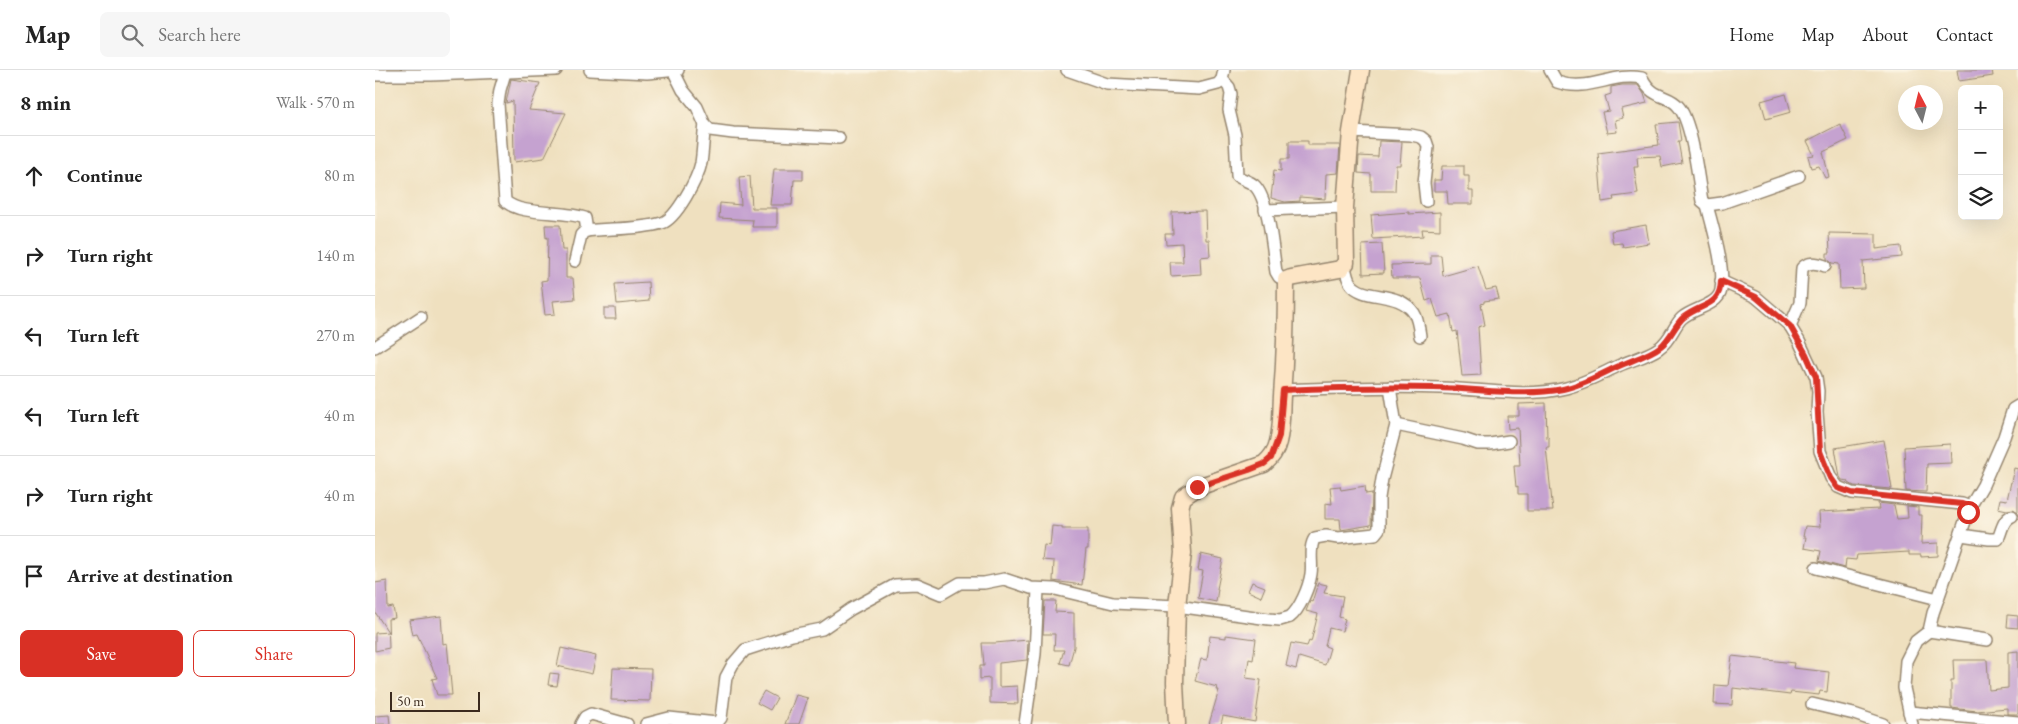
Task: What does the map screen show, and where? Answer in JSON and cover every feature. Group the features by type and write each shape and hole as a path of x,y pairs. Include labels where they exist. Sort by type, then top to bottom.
{"street":[{"path":"375,75 431,76 556,70"},
{"path":"590,70 647,73 676,71 683,90 697,107 705,125 710,130 733,133 839,138"},
{"path":"1067,70 1107,84 1135,86 1207,88 1218,84 1223,75"},
{"path":"1361,70 1351,132 1345,207 1345,266 1351,285 1357,290 1366,294 1392,298 1409,308 1415,314 1420,336"},
{"path":"1283,390 1390,387 1532,393 1564,388 1587,381 1660,348 1675,331 1682,318 1695,309 1713,302 1718,297 1721,292 1721,281 1716,243 1707,205 1702,200 1687,120 1684,113 1675,102 1654,94 1642,78 1626,77 1577,87 1557,82 1550,70"},
{"path":"505,73 498,104 505,200 511,207 573,214 585,218 587,231"},
{"path":"1223,75 1231,94 1229,110 1235,135 1237,176 1255,186 1259,192 1272,232 1276,272 1279,277 1286,280 1340,269 1345,266"},
{"path":"575,261 581,235 587,231 647,226 664,223 671,218 697,175 701,163 705,125"},
{"path":"1351,132 1411,135 1426,140 1428,147 1424,183 1426,201"},
{"path":"1707,205 1722,203 1799,176"},
{"path":"1265,210 1345,207"},
{"path":"1790,326 1799,303 1802,268 1810,263 1825,266"},
{"path":"1177,724 1175,682 1177,606 1183,553 1180,508 1183,497 1197,487 1256,467 1271,458 1279,436 1283,390 1287,312 1286,280"},
{"path":"1721,281 1756,297 1790,326 1806,354 1816,377 1820,451 1831,478 1838,488 1852,493 1962,504 1970,507"},
{"path":"375,347 421,317"},
{"path":"646,724 669,718 717,723 721,718 726,677 733,664 745,650 792,634 822,629 890,586 903,583 917,584 941,594 960,583 984,583 1004,579 1023,586 1038,589 1055,589 1113,603 1177,606 1275,620 1293,616 1311,574 1312,545 1315,538 1326,536 1339,538 1375,534 1378,531 1382,479 1396,425 1390,387"},
{"path":"1912,724 1904,688 1906,661 1916,641 1929,630 1970,507 1983,485 2004,437 2013,409 2018,406"},
{"path":"1396,425 1479,444 1509,441"},
{"path":"1961,535 1995,540 1998,538 2008,517 2012,516"},
{"path":"1816,568 1938,599"},
{"path":"1025,724 1035,654 1038,589"},
{"path":"1929,630 1987,640"},
{"path":"1811,704 1854,714 1883,724"},
{"path":"1909,712 2018,722"},
{"path":"581,724 585,717 591,714 627,724"}],"building":[{"path":"1957,70 1992,70 1993,76 1959,81"},
{"path":"511,79 540,83 529,110 566,113 544,158 514,162 513,101 506,103"},
{"path":"1638,85 1647,103 1621,109 1623,118 1615,120 1617,132 1607,133 1602,112 1609,111 1605,96 1611,94 1611,87"},
{"path":"1786,94 1791,112 1766,119 1761,101"},
{"path":"1678,122 1681,141 1678,141 1682,163 1662,167 1660,156 1637,157 1638,167 1634,167 1638,194 1613,197 1614,200 1602,202 1598,153 1659,145 1656,124"},
{"path":"1840,124 1848,140 1823,152 1829,177 1825,178 1819,166 1811,168 1808,156 1814,155 1807,141"},
{"path":"1289,141 1308,141 1308,145 1340,145 1338,173 1326,174 1325,199 1300,197 1300,201 1285,202 1271,198 1274,170 1281,171 1281,159 1289,159"},
{"path":"1379,141 1402,142 1400,165 1396,165 1395,191 1371,191 1371,174 1358,173 1359,156 1378,157"},
{"path":"1442,166 1464,166 1464,176 1469,176 1469,191 1473,191 1473,204 1448,204 1447,191 1434,191 1434,180 1441,180"},
{"path":"774,169 803,169 803,180 794,180 792,205 770,205"},
{"path":"750,176 752,208 777,208 777,227 752,227 753,220 719,218 720,203 741,205 739,177"},
{"path":"1205,211 1206,240 1209,240 1210,256 1200,257 1201,274 1171,276 1170,262 1183,262 1182,243 1166,244 1165,234 1173,234 1172,212"},
{"path":"1409,212 1409,214 1440,212 1440,230 1422,229 1423,236 1373,239 1371,215"},
{"path":"545,225 560,225 562,250 566,250 566,278 573,278 575,299 553,301 555,314 545,315 541,281 547,280 548,237 546,238"},
{"path":"1646,225 1649,243 1623,247 1622,243 1613,244 1611,231"},
{"path":"1829,233 1876,234 1876,249 1901,246 1902,257 1863,261 1864,288 1840,289 1839,264 1832,263 1827,259 1827,253 1830,253"},
{"path":"1382,244 1384,273 1363,274 1362,245"},
{"path":"1431,255 1441,255 1443,276 1478,266 1486,290 1496,288 1499,299 1484,301 1481,304 1485,325 1478,327 1481,375 1462,376 1457,331 1453,332 1450,314 1438,317 1432,299 1426,301 1420,278 1392,278 1391,265 1431,264"},
{"path":"648,282 649,301 617,304 615,284"},
{"path":"604,308 615,308 616,319 604,319"},
{"path":"1546,403 1549,447 1546,447 1553,511 1527,511 1527,494 1518,494 1518,486 1516,487 1514,466 1520,466 1518,428 1508,429 1507,416 1519,416 1519,404"},
{"path":"1884,440 1892,489 1854,486 1848,481 1842,480 1835,448"},
{"path":"1950,444 1951,463 1927,464 1926,492 1906,491 1904,447"},
{"path":"2014,468 2018,469 2018,512 2013,509 1998,508 2000,499 2007,500"},
{"path":"1340,486 1341,490 1365,486 1366,494 1372,493 1371,525 1341,530 1340,519 1325,519 1325,503 1332,504 1330,487"},
{"path":"1878,503 1894,505 1897,519 1908,518 1907,506 1918,507 1918,515 1922,515 1921,544 1938,543 1938,556 1921,557 1921,555 1909,555 1909,552 1857,555 1856,560 1846,559 1845,568 1819,561 1821,551 1804,548 1805,526 1820,527 1819,512 1879,509"},
{"path":"1052,526 1062,527 1062,529 1088,529 1088,549 1086,549 1082,585 1053,581 1054,561 1042,560 1044,545 1050,546"},
{"path":"1201,554 1223,559 1216,602 1198,598 1203,571 1198,570"},
{"path":"387,581 388,608 393,607 395,618 388,619 389,648 375,651 375,633 388,632 375,612 375,583"},
{"path":"1252,582 1265,587 1261,597 1248,591"},
{"path":"1318,583 1327,585 1324,593 1343,596 1339,617 1345,619 1342,631 1329,628 1325,646 1330,648 1325,665 1299,657 1296,669 1286,666 1291,643 1307,646 1309,641 1311,642 1318,614 1306,611 1310,601 1312,602"},
{"path":"1045,601 1056,601 1055,612 1074,613 1074,647 1069,665 1060,663 1064,650 1054,650 1055,634 1043,634"},
{"path":"2008,615 2018,616 2018,628 2007,627"},
{"path":"441,616 443,644 447,643 452,695 437,695 432,679 437,678 417,634 412,635 409,620"},
{"path":"1226,635 1256,639 1253,660 1249,659 1246,678 1261,680 1255,722 1223,716 1221,724 1209,724 1219,690 1216,690 1217,687 1195,681 1201,659 1207,660 1210,636 1226,638"},
{"path":"1028,640 1027,660 999,663 999,687 1017,686 1018,704 990,703 990,678 980,679 980,666 984,666 982,643"},
{"path":"561,648 596,656 592,674 557,666"},
{"path":"2018,651 2018,714 2007,714 2007,708 1977,711 1951,708 1951,681 1954,681 1953,660 1987,660 1989,690 2008,688 2008,652"},
{"path":"1732,656 1794,663 1793,668 1829,672 1827,692 1820,691 1819,695 1791,692 1790,695 1733,688 1732,705 1714,704 1715,685 1728,686"},
{"path":"613,668 651,669 650,701 611,700"},
{"path":"550,673 559,674 557,686 548,685"},
{"path":"764,691 777,698 770,710 757,703"},
{"path":"796,695 808,698 799,724 785,724"},
{"path":"389,715 390,724 375,724 375,716"}],"route":[{"path":"1197,487 1249,470 1264,464 1271,458 1278,443 1283,390 1366,387 1441,388 1532,393 1564,388 1587,381 1660,348 1675,331 1682,318 1695,309 1713,302 1718,297 1721,292 1721,281 1756,297 1790,326 1799,341 1816,377 1820,451 1831,478 1838,488 1852,493 1962,504 1970,507 1968,512"}]}
